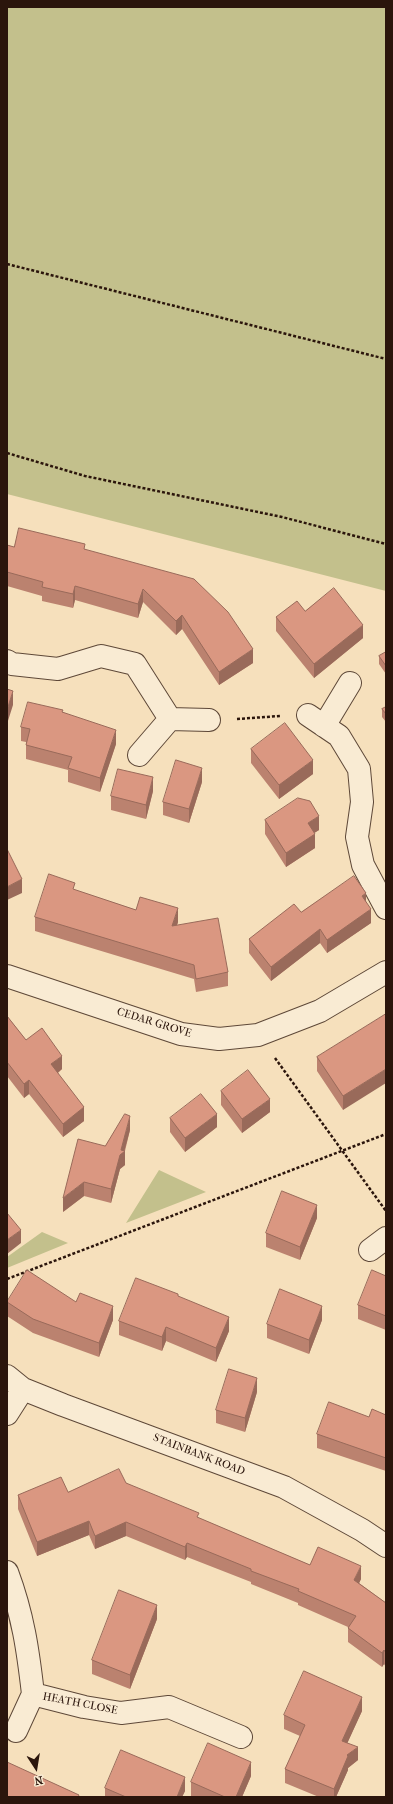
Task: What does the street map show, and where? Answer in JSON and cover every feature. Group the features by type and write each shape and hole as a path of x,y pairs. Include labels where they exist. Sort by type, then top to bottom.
{"street":[{"path":"7,661 12,664 58,669 102,656 135,664 170,719"},
{"path":"350,683 316,720 339,736 359,769 362,802 357,837 363,866 386,908"},
{"path":"170,719 209,720"},
{"path":"139,755 170,719"},
{"name":"CEDAR GROVE","path":"7,976 181,1034 219,1039 258,1035 320,1011 386,972"},
{"path":"7,1414 15,1382"},
{"name":"STAINBANK ROAD","path":"15,1382 284,1488 362,1530 386,1546"},
{"name":"HEATH CLOSE","path":"7,1572 16,1597 28,1646 33,1694 16,1731"},
{"name":"HEATH CLOSE","path":"33,1694 84,1707 121,1713 169,1707 241,1737"}],"path":[{"path":"7,264 386,359"},
{"path":"7,453 85,476 282,517 386,544"},
{"path":"209,720 316,720"},
{"path":"258,1035 386,1211"},
{"path":"7,1278 386,1134"}],"shaded area":[{"path":"7,7 386,7 386,591 7,494"},
{"path":"159,1170 206,1192 126,1223"},
{"path":"42,1232 68,1243 7,1268 7,1257"}],"building":[{"path":"19,528 85,544 84,549 194,579 228,612 253,649 219,672 182,615 176,621 143,589 138,604 75,586 73,594 42,587 43,582 7,572 7,545 14,547"},
{"path":"334,588 363,625 314,664 276,617 297,601 305,611"},
{"path":"386,652 386,666 379,656"},
{"path":"7,689 13,691 7,710"},
{"path":"28,702 63,710 62,712 116,730 100,778 68,768 72,757 26,745 30,729 21,727"},
{"path":"386,707 386,714 382,709"},
{"path":"285,723 313,760 279,785 251,749"},
{"path":"176,760 202,768 189,809 163,802"},
{"path":"118,769 153,777 146,805 111,796"},
{"path":"298,798 310,801 319,816 308,823 315,834 286,853 265,820"},
{"path":"7,849 22,879 7,887"},
{"path":"49,874 75,883 73,889 136,910 140,897 178,908 172,926 218,918 228,972 196,979 194,965 35,917"},
{"path":"354,876 366,893 362,896 371,909 327,940 320,929 271,967 249,939 294,904 301,912"},
{"path":"386,1014 386,1069 343,1096 317,1057"},
{"path":"7,1016 26,1040 42,1028 62,1056 51,1064 84,1107 63,1124 29,1080 24,1084 7,1062"},
{"path":"248,1070 270,1099 242,1119 221,1091"},
{"path":"201,1094 217,1114 185,1138 170,1118"},
{"path":"125,1114 130,1116 121,1150 125,1151 120,1155 111,1189 84,1182 63,1198 78,1139 105,1146"},
{"path":"282,1191 317,1205 300,1247 266,1233"},
{"path":"7,1213 21,1230 7,1240"},
{"path":"27,1270 76,1302 80,1293 113,1306 99,1343 33,1319 7,1302"},
{"path":"372,1270 386,1276 386,1316 358,1305"},
{"path":"136,1278 178,1294 178,1296 229,1317 216,1348 166,1327 162,1337 119,1321"},
{"path":"280,1289 322,1306 309,1340 267,1324"},
{"path":"229,1369 257,1378 245,1418 216,1410"},
{"path":"329,1402 369,1417 372,1409 386,1415 386,1458 317,1434"},
{"path":"119,1469 126,1483 199,1513 197,1517 310,1565 318,1547 361,1566 354,1580 386,1603 386,1653 384,1650 382,1653 348,1628 356,1616 298,1591 299,1589 251,1571 251,1569 187,1543 185,1547 126,1522 95,1536 89,1521 37,1542 18,1495 61,1477 68,1492"},
{"path":"119,1590 157,1605 130,1675 92,1660"},
{"path":"304,1671 362,1697 342,1741 358,1747 347,1755 348,1756 334,1789 285,1769 305,1725 284,1715"},
{"path":"208,1743 251,1762 236,1797 225,1797 191,1782"},
{"path":"121,1750 185,1777 177,1797 126,1797 105,1788"},
{"path":"7,1762 79,1795 78,1797 7,1797"}]}
